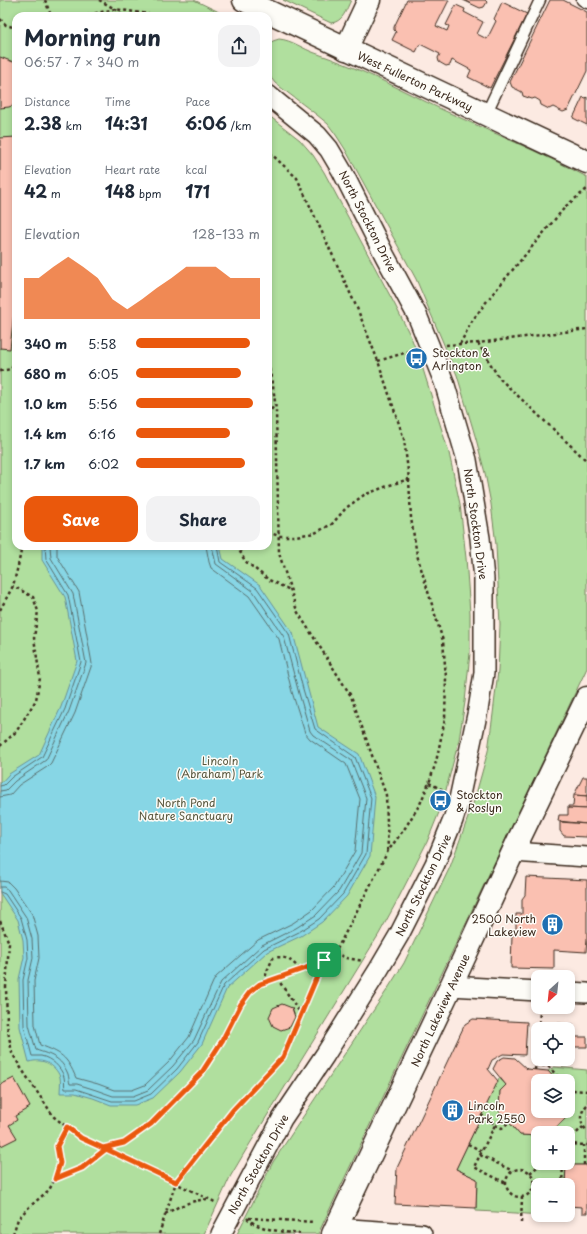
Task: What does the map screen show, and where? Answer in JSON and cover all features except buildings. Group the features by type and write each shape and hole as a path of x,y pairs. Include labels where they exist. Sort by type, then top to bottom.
{"main road":[{"path":"346,48 369,0"},
{"name":"West Fullerton Parkway","path":"250,5 266,12"},
{"name":"West Fullerton Parkway","path":"272,15 346,48 587,162"},
{"name":"North Lakeview Avenue","path":"334,1231 513,852 586,702"}],"street":[{"name":"North Stockton Drive","path":"221,1234 282,1119 325,1055 379,969 399,935 435,864 458,804 478,710 484,673 484,579 480,538 467,460 444,382 416,315 342,171 329,149 317,134 272,98"},
{"path":"513,852 587,857"},
{"path":"451,986 531,991"},
{"path":"575,992 587,993"},
{"path":"334,1231 422,1234"}],"lane":[{"path":"486,114 540,0"},
{"path":"582,0 587,3"}],"path":[{"path":"45,0 50,12"},
{"path":"99,0 118,12"},
{"path":"101,12 115,9 135,12"},
{"path":"0,19 12,26"},
{"path":"55,1179 82,1168 104,1149 124,1143 151,1124 202,1072 222,1041 241,1004 250,992 264,982 301,970 324,960 335,953 388,851 420,804 429,784 436,762 445,719 446,677 443,641 417,555 411,518 409,479 404,439 378,360 357,308 297,178 272,155"},
{"path":"460,344 472,321 490,297 566,206 587,189"},
{"path":"445,345 478,343 587,330"},
{"path":"478,343 499,378 587,461"},
{"path":"378,360 416,350"},
{"path":"0,371 12,368"},
{"path":"272,381 276,403 279,553 297,611 351,696 386,795 388,851"},
{"path":"272,410 276,403"},
{"path":"272,533 279,536 295,536 315,533 332,524 346,508 364,495 409,479"},
{"path":"0,610 13,586 21,550"},
{"path":"239,550 246,561 269,580 291,590"},
{"path":"0,746 16,732 36,700 40,678 34,638 38,611 34,597 13,586"},
{"path":"429,784 446,791"},
{"path":"0,921 9,943 6,986 7,1025 12,1053 54,1117 81,1138 176,1182 217,1203"},
{"path":"335,953 346,958 363,961"},
{"path":"264,982 267,971 274,958 280,957 287,959 301,970"},
{"path":"159,1234 176,1182 233,1110 283,1057 324,960"},
{"path":"277,978 301,1014"},
{"path":"535,1070 536,1066"},
{"path":"548,1066 555,1074"},
{"path":"575,1090 587,1091"},
{"path":"587,1105 581,1117 583,1127 587,1131"},
{"path":"481,1115 502,1128 509,1122"},
{"path":"495,1125 474,1167 506,1183"},
{"path":"13,1234 18,1219 28,1208 49,1190 55,1179 60,1163 57,1146 67,1127"},
{"path":"575,1134 583,1127"},
{"path":"468,1144 482,1151"},
{"path":"575,1144 586,1145 584,1165"},
{"path":"480,1155 513,1171"},
{"path":"522,1169 530,1173 534,1181 532,1190 526,1196 517,1196 509,1192 506,1183 509,1174 513,1171 522,1169"},
{"path":"530,1173 534,1170"},
{"path":"521,1223 522,1197"},
{"path":"165,1214 178,1206 192,1201 209,1198"},
{"path":"300,1234 264,1227 250,1222 247,1218 314,1222"}],"green space":[{"name":"Lincoln (Abraham) Park","path":"0,0 194,0 218,12 12,12 12,550 272,550 272,118 300,140 313,155 324,172 395,305 411,337 422,366 449,453 460,504 470,613 470,653 465,702 459,740 442,805 427,842 379,934 230,1177 204,1234 0,1234"},
{"path":"283,0 351,0 341,18 331,23"},
{"path":"279,39 293,43 364,72 587,177 587,668 318,1234 237,1234 273,1162 404,963 450,867 474,801 488,751 498,671 500,625 496,545 491,504 485,473 457,375 416,279 345,149 328,124 272,79 273,41"},
{"path":"554,1067 587,1070 587,1165 575,1165 575,1126 557,1126 566,1118 575,1118 575,1074 551,1074 548,1071"},
{"path":"499,1078 506,1085 500,1091 499,1111 520,1135 531,1136 531,1170 566,1170 565,1178 531,1178 531,1214 476,1211 477,1179 456,1169"}],"water":[{"name":"North Pond Nature Sanctuary","path":"42,550 221,550 223,559 260,585 293,633 318,727 359,754 375,797 370,856 347,896 322,922 301,936 267,952 227,988 202,1044 180,1072 153,1098 135,1105 111,1105 75,1093 60,1093 60,1077 58,1072 51,1065 39,1061 29,1062 20,1027 19,979 24,957 23,940 18,920 0,893 0,784 9,774 39,755 61,707 77,661 65,597 42,560"}],"place":[{"name":"Stockton & Arlington","path":"416,358"},
{"name":"Stockton & Roslyn","path":"441,800"},
{"name":"2500 North Lakeview","path":"552,924"},
{"name":"Lincoln Park 2550","path":"453,1111"}],"route":[{"path":"324,960 283,1057 233,1110 176,1182 106,1149 82,1168 55,1179 60,1163 57,1146 67,1127 81,1138 103,1148 124,1143 151,1124 202,1072 222,1041 241,1004 250,992 260,984 324,960"}]}
